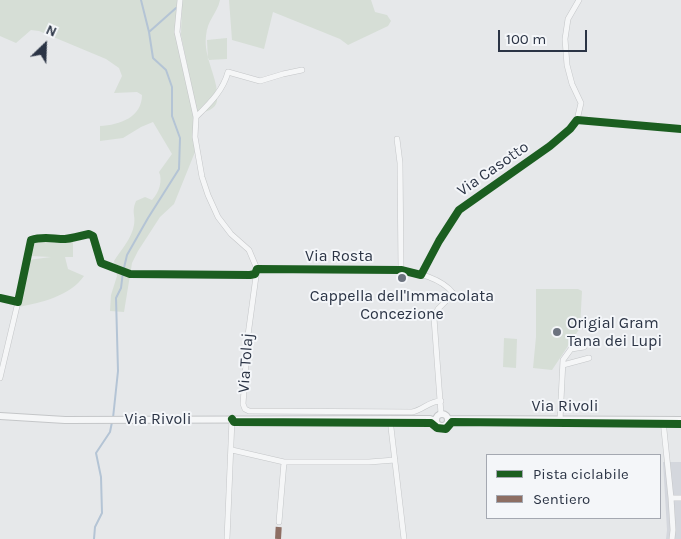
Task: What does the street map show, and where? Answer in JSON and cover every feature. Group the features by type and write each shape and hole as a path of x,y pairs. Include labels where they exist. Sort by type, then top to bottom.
{"street":[{"path":"180,0 178,32 196,117 195,137 202,177 218,217 249,250 257,269"},
{"name":"Via Casotto","path":"421,275 458,210 550,146 570,129 577,120 581,103 572,84 567,65 565,39 568,19 579,0"},
{"path":"196,117 222,88 228,72 260,82 302,70"},
{"path":"397,139 400,163 401,270"},
{"name":"Via Rosta","path":"257,269 401,270 421,275 442,284 453,293 438,310 434,318 442,414"},
{"name":"Via Tolaj","path":"257,269 248,335 243,404 245,409 249,411 412,412 423,409 431,402 441,401"},
{"path":"0,378 18,302"},
{"path":"560,420 562,365 565,356 571,350 584,347"},
{"path":"562,365 589,358"},
{"path":"435,421 436,417 442,414 446,415 448,419"},
{"name":"Via Rivoli","path":"0,416 65,420 430,419 442,427 448,423 448,419 681,420"},
{"path":"228,539 232,419"},
{"path":"390,419 404,539"},
{"path":"663,420 671,498 672,539"},
{"path":"232,450 284,462 369,462 395,460"},
{"path":"279,522 284,462"},
{"path":"671,498 681,498"}],"shaded area":[{"path":"0,0 178,0 176,31 194,115 193,139 195,152 174,204 160,217 132,263 124,312 110,311 111,295 117,276 114,261 133,230 136,201 145,197 152,200 160,183 159,172 172,154 153,122 123,138 100,141 100,126 122,122 134,114 141,103 142,95 137,92 114,93 122,76 119,68 106,59 39,31 31,30 16,43 0,36"},
{"path":"182,0 220,0 208,26 206,36 207,53 216,86 217,101 212,108 201,113 198,113 196,109 181,35"},
{"path":"229,0 371,0 375,12 387,15 391,21 388,26 348,45 340,39 273,12 264,49 232,40"},
{"path":"227,38 227,59 208,60 207,40"},
{"path":"34,240 73,240 73,257 65,257 68,269 84,276 63,294 45,301 18,307 28,260 51,257 31,256"},
{"name":"Origial Gram Tana dei Lupi","path":"536,289 578,289 582,291 580,328 552,370 533,368 536,337"},
{"path":"504,338 517,339 516,368 503,367"},
{"path":"663,462 681,462 681,539 666,539"}],"waterway":[{"path":"141,0 149,32"},
{"path":"113,418 118,371 116,298 121,288 127,255 179,169 180,138 172,116 172,87 166,70 153,58 149,32 176,8"},
{"path":"94,539 95,527 102,513 101,477 96,453 110,432 112,422"}],"marked path":[{"path":"278,539 279,522"}],"cycle path":[{"path":"0,298 18,302 31,240 44,238 65,239 89,234 93,236 101,263 130,274 250,275 255,274 257,269 401,270 421,275 439,241 459,210 550,146 570,129 577,120 681,129"},
{"path":"232,419 234,422 431,423 437,428 446,429 452,422 681,424"}],"place":[{"name":"Cappella dell'Immacolata Concezione","path":"402,278"},
{"name":"Origial Gram Tana dei Lupi","path":"557,332"}]}
